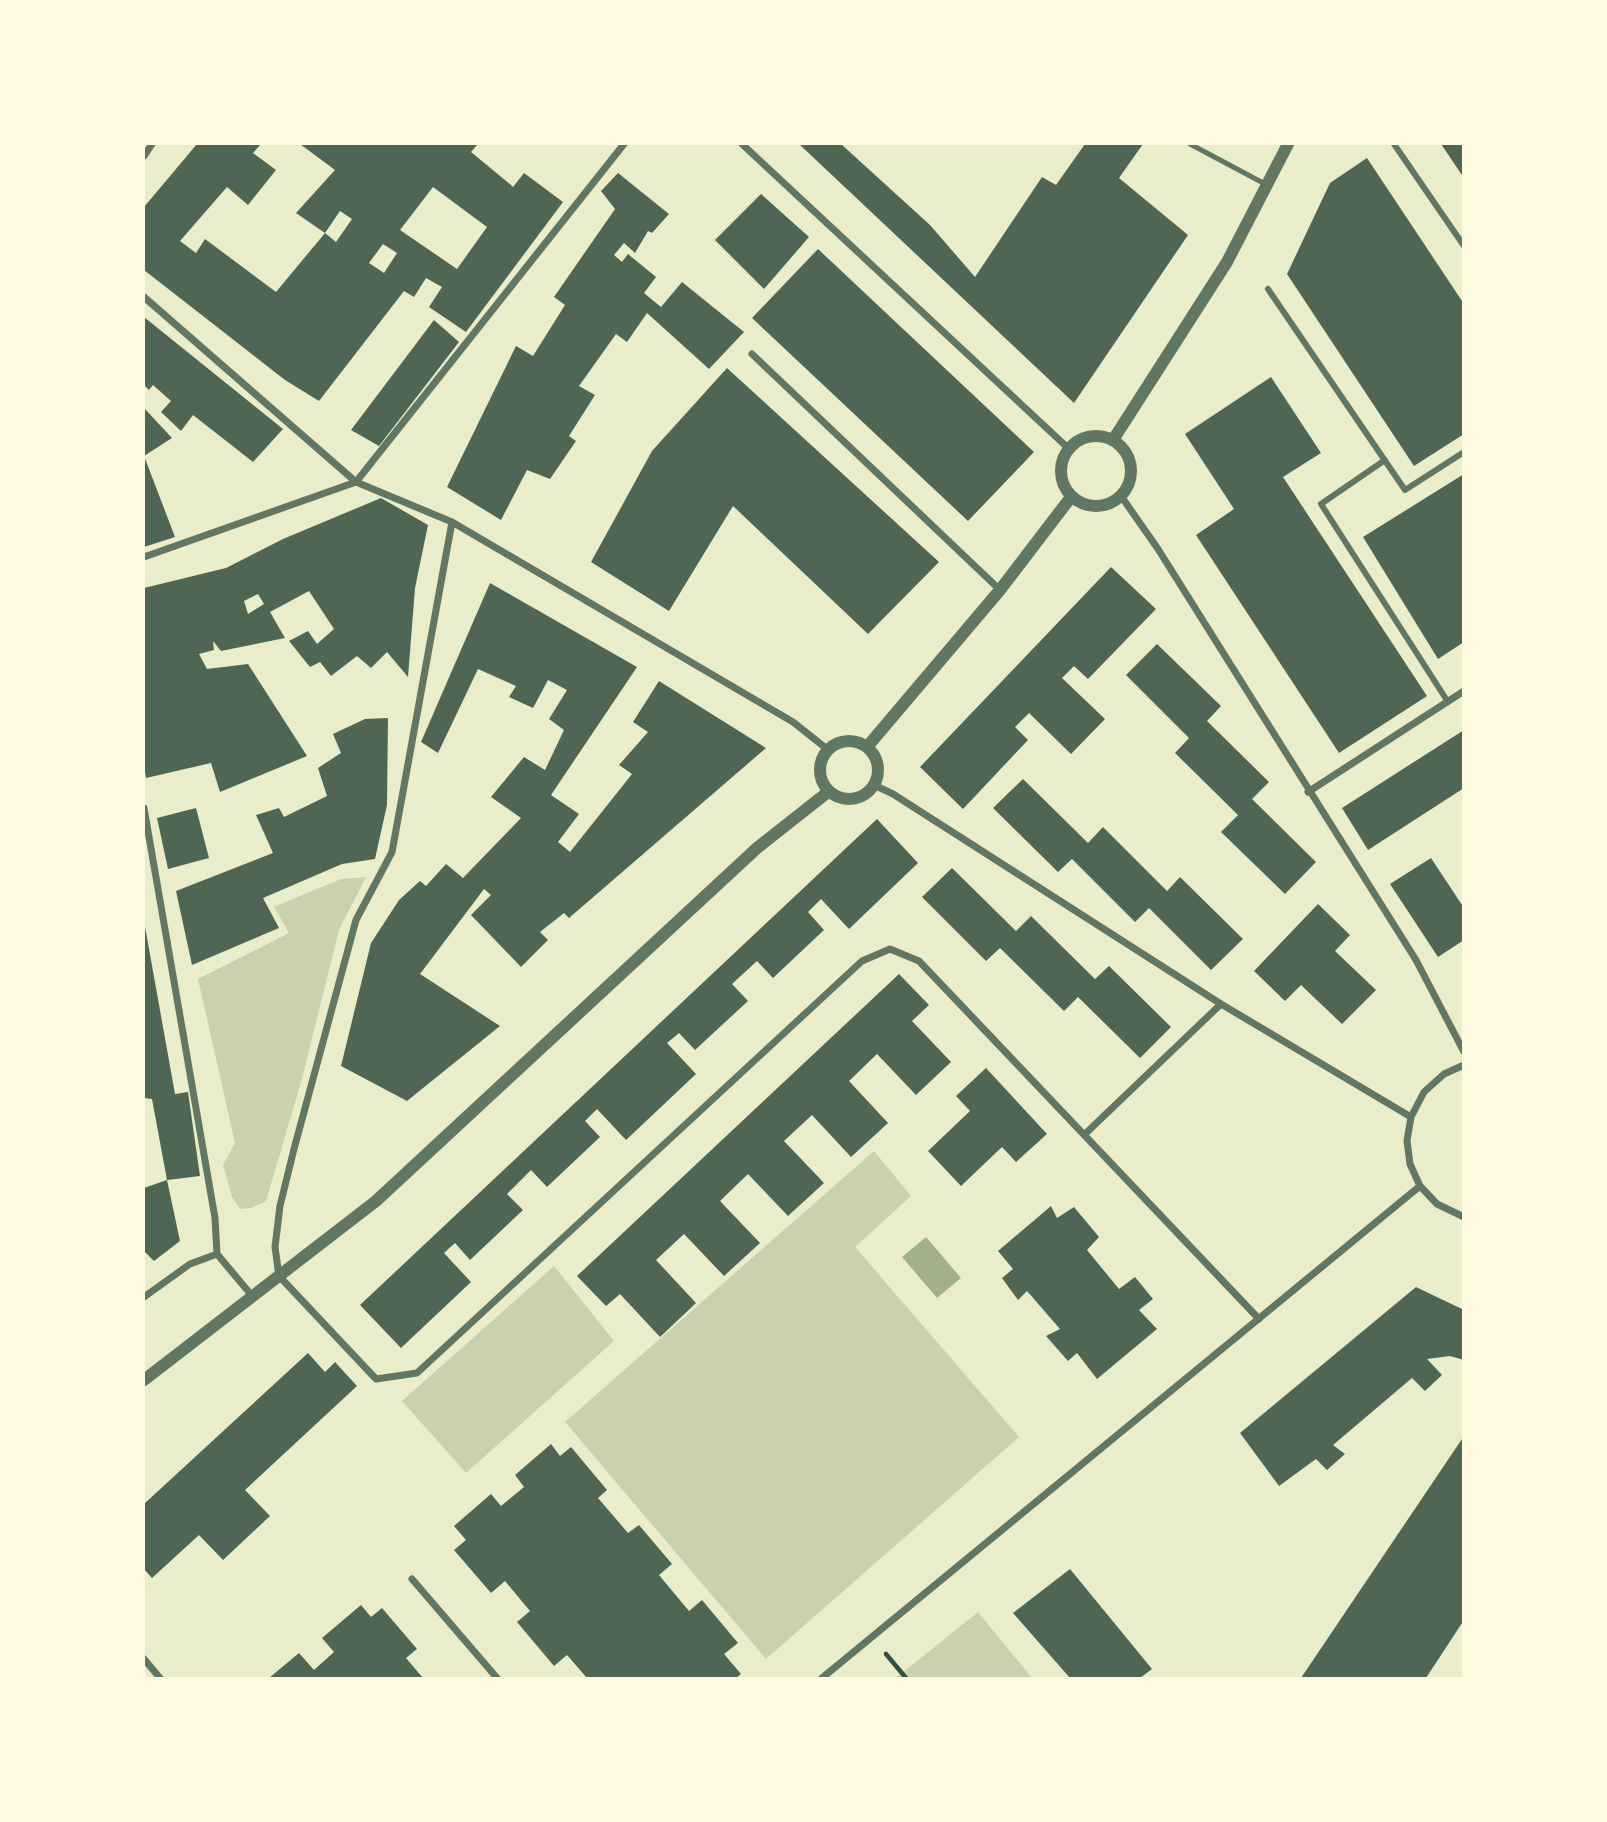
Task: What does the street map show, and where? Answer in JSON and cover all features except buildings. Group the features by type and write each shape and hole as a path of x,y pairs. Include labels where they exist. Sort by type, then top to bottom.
{"street":[{"path":"144,156 152,144"},
{"path":"144,557 356,482 624,144"},
{"path":"742,144 1069,448"},
{"path":"1113,440 1227,262 1288,144"},
{"path":"1394,144 1464,246"},
{"path":"1268,289 1405,490 1464,452"},
{"path":"144,297 356,482 452,522 793,722 827,749"},
{"path":"752,354 1000,590"},
{"path":"1097,436 1113,440 1125,451 1130,466 1129,482 1121,496 1105,505 1087,505 1071,497 1061,482 1061,464 1069,448 1082,439 1097,436"},
{"path":"1385,460 1321,504 1447,702"},
{"path":"1121,496 1158,549 1308,792 1416,960 1464,1052"},
{"path":"867,747 1000,590 1071,497"},
{"path":"452,522 392,852 356,920 294,1149 280,1206 275,1247 279,1276 376,1379 417,1373 862,961 890,949 919,961 1259,1319"},
{"path":"1308,792 1464,691"},
{"path":"847,741 867,747 876,758 878,772 874,785 861,797 844,799 828,792 820,779 820,763 827,749 847,741"},
{"path":"874,785 893,794 1221,1004 1411,1117"},
{"path":"144,1380 376,1201 757,848 828,792"},
{"path":"144,808 215,1218 217,1254 253,1297"},
{"path":"144,859 153,856"},
{"path":"1085,1134 1221,1004"},
{"path":"1464,1065 1444,1074 1424,1092 1411,1117 1407,1141 1410,1164 1420,1186 1437,1204 1464,1217"},
{"path":"822,1678 1420,1186"},
{"path":"144,1297 190,1264 217,1254"},
{"path":"412,1579 497,1678"},
{"path":"144,1659 160,1678"}],"lane":[{"path":"1189,144 1268,186"}],"path":[{"path":"872,1638 906,1678"}],"shaded area":[{"path":"366,877 339,930 302,1079 266,1201 251,1208 240,1209 232,1197 223,1165 235,1143 198,979 289,933 274,907 341,879"},
{"path":"874,1151 911,1196 855,1247 1019,1437 766,1659 565,1422"},
{"path":"926,1237 961,1278 937,1298 902,1257"},
{"path":"554,1266 614,1341 466,1473 402,1401"},
{"path":"978,1612 1032,1678 896,1678"}]}
